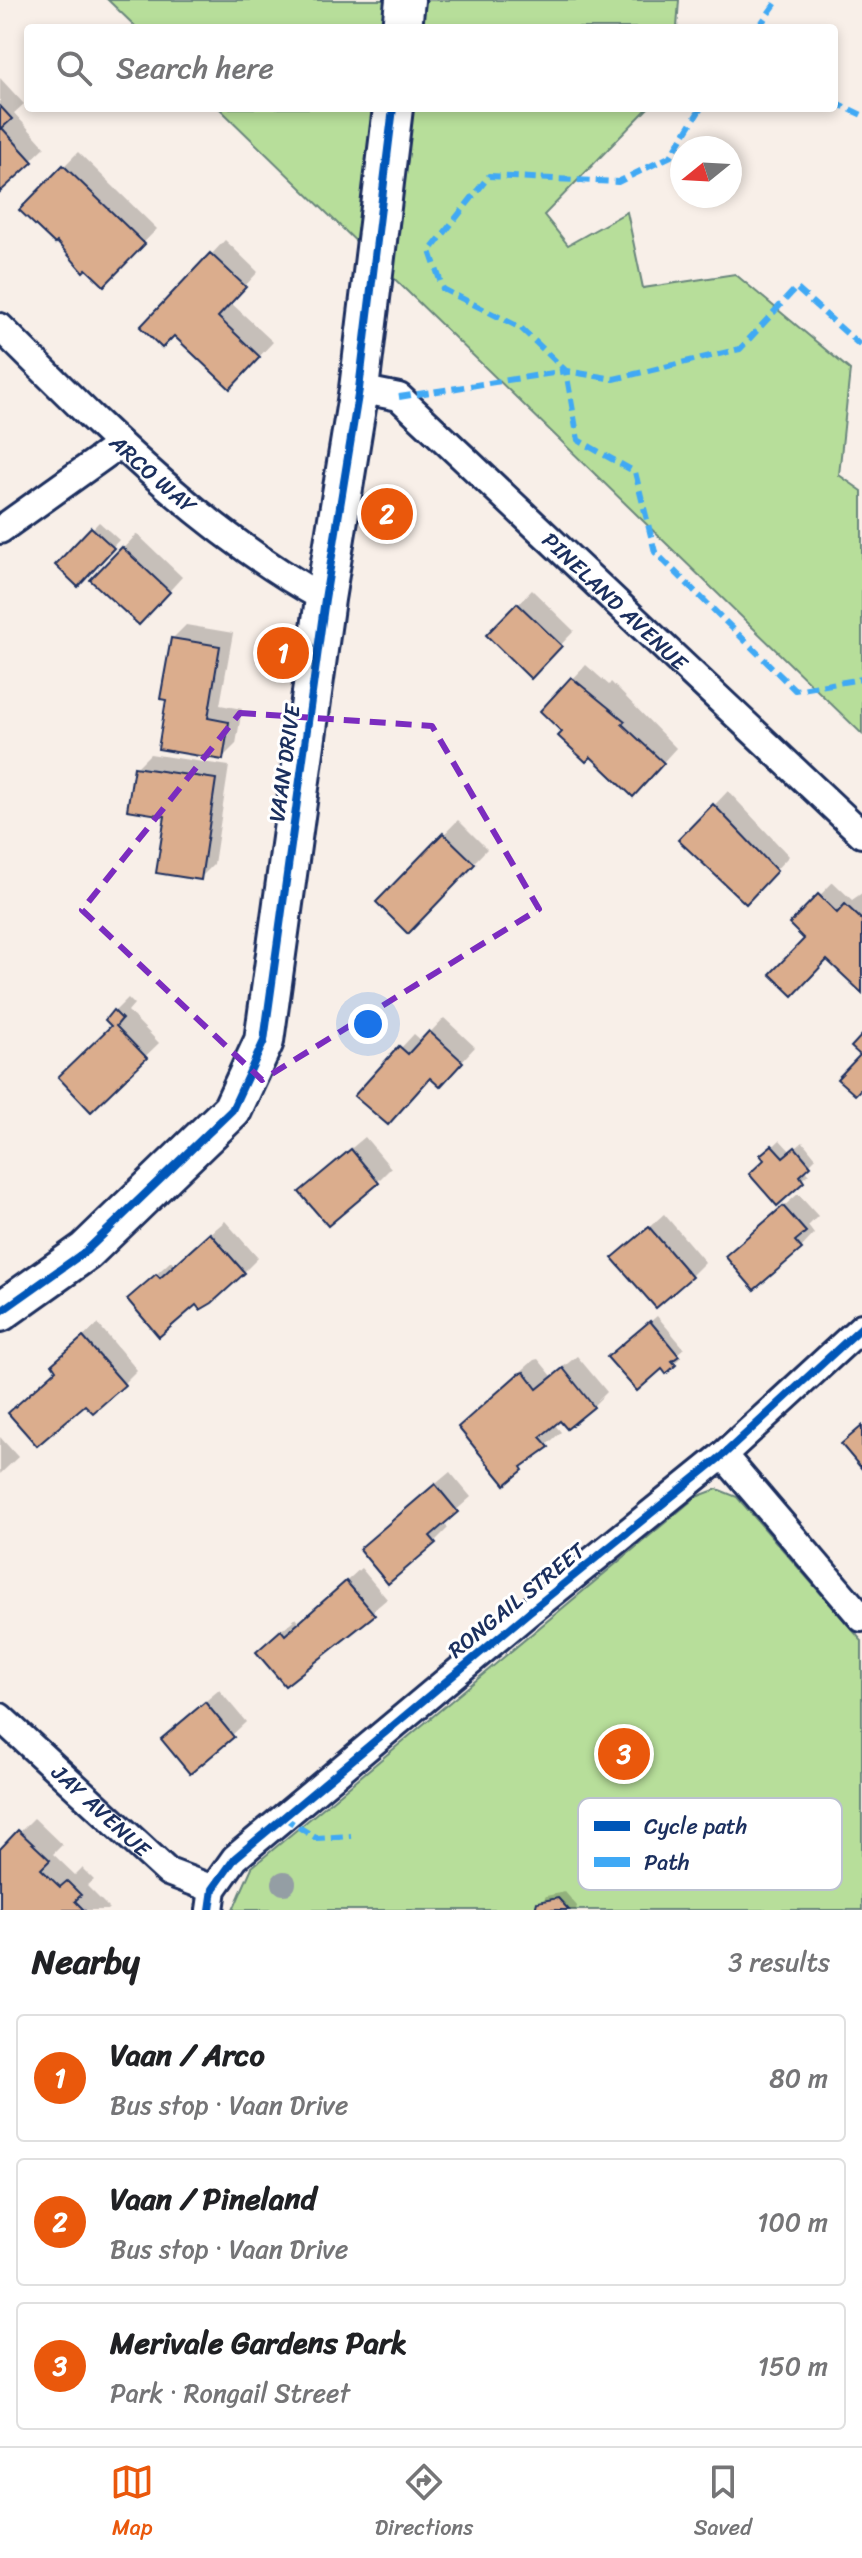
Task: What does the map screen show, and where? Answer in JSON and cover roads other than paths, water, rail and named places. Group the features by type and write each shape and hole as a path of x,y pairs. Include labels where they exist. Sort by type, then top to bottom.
{"street":[{"path":"402,24 405,0"},
{"name":"VAAN DRIVE","path":"0,1312 86,1251 232,1110 264,1041 325,599 359,389 393,112"},
{"name":"ARCO WAY","path":"0,327 119,445 268,568 325,599"},
{"name":"PINELAND AVENUE","path":"359,389 399,397 862,834"},
{"path":"0,530 119,445"},
{"name":"RONGAIL STREET","path":"212,1900 247,1848 529,1612 723,1455 862,1327"},
{"path":"723,1455 862,1618"},
{"name":"JAY AVENUE","path":"0,1717 168,1872 212,1900"}],"place":[{"name":"Vaan / Pineland","path":"387,514"},
{"name":"Vaan / Arco","path":"283,653"},
{"name":"Merivale Gardens Park","path":"624,1754"}]}
